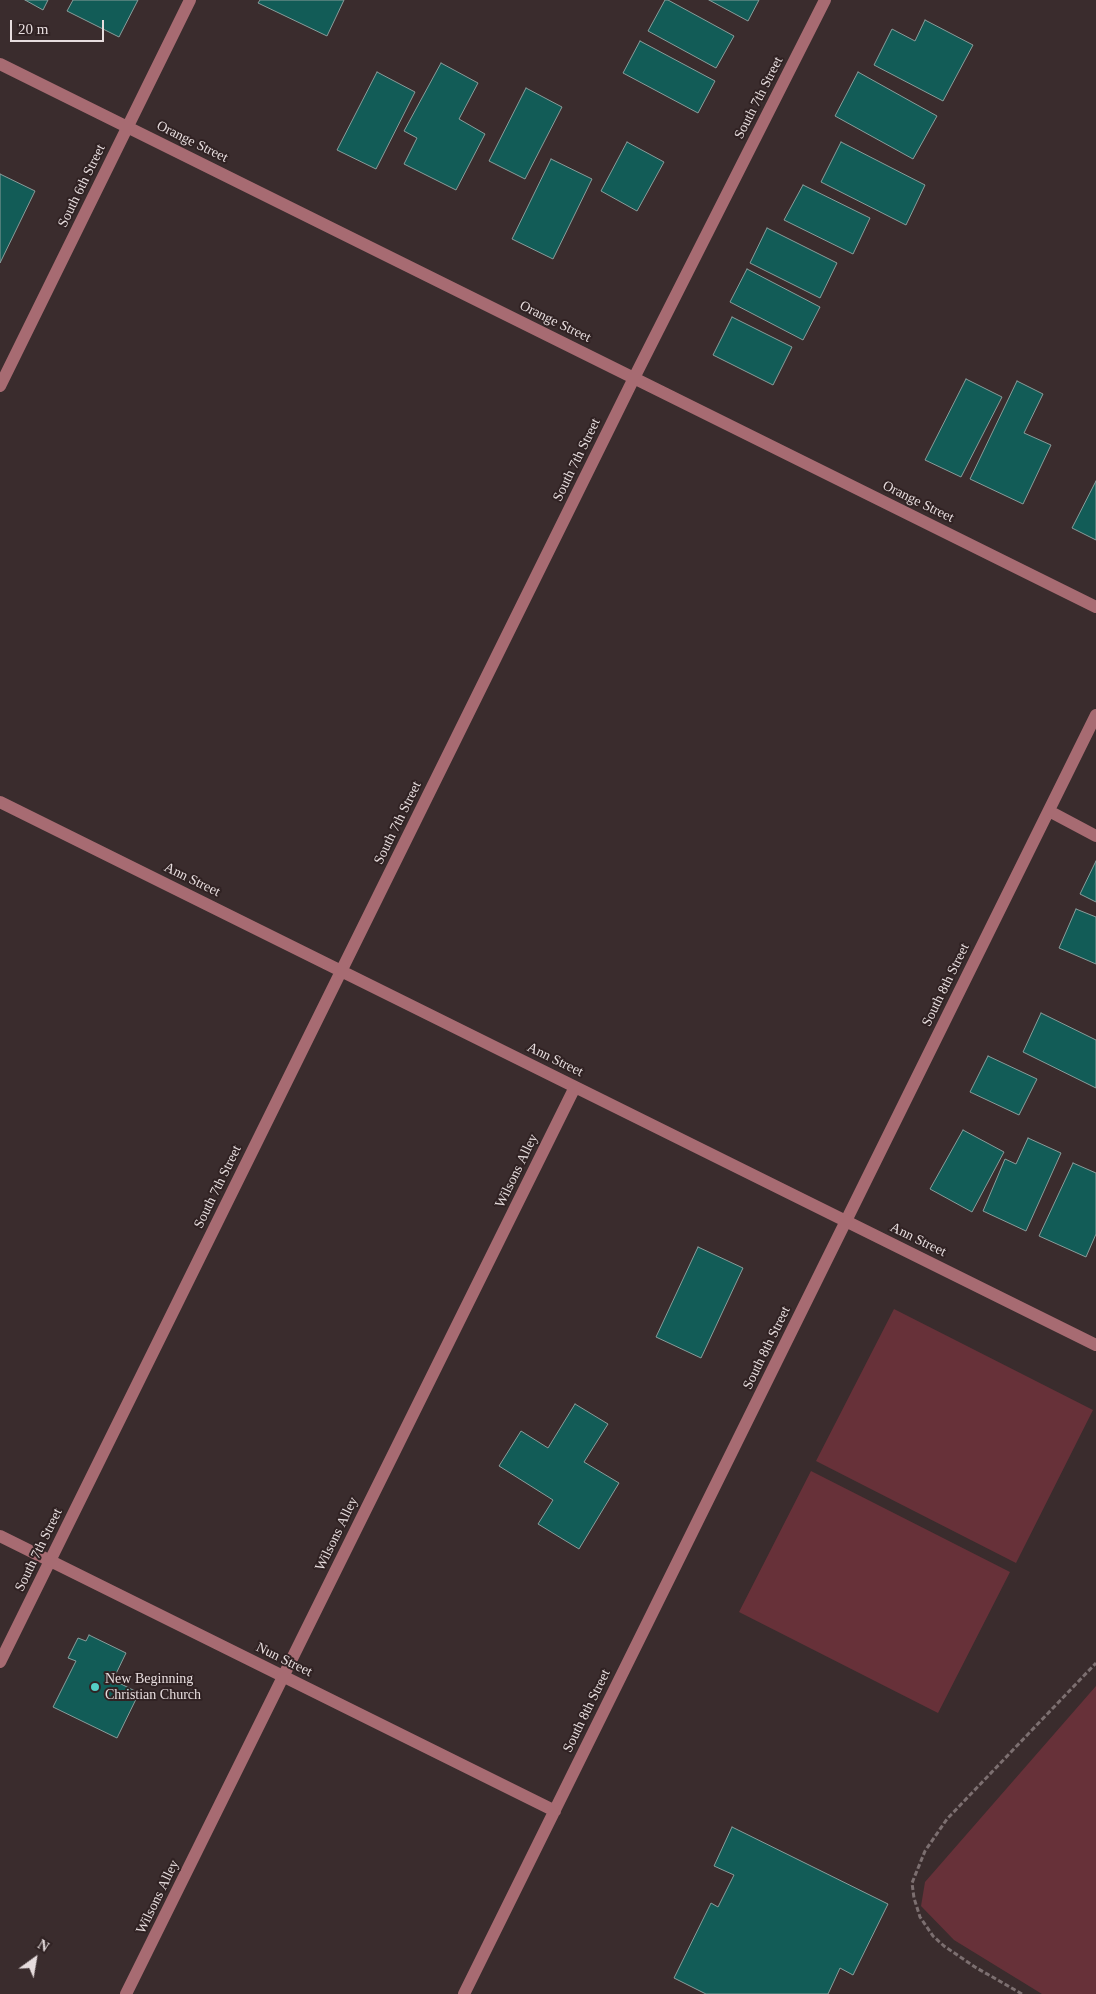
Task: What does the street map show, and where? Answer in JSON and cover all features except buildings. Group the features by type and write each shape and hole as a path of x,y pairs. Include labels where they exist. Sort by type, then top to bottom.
{"street":[{"name":"South 6th Street","path":"0,386 190,0"},
{"name":"South 7th Street","path":"0,1662 634,378 825,0"},
{"name":"Orange Street","path":"0,64 1096,607"},
{"name":"South 8th Street","path":"464,1994 1096,715"},
{"name":"Ann Street","path":"0,802 1096,1345"},
{"path":"1049,811 1096,836"},
{"name":"Wilsons Alley","path":"126,1994 575,1087"},
{"name":"Nun Street","path":"0,1536 555,1811"}],"path":[{"path":"1022,1994 975,1967 944,1946 933,1936 920,1918 912,1883 925,1851 947,1819 1096,1663"}],"shaded area":[{"path":"894,1309 1093,1410 1016,1563 816,1461"},
{"path":"811,1471 1010,1572 938,1713 739,1612"},
{"path":"1096,1686 1096,1994 1042,1994 954,1940 921,1906 925,1882"}],"place":[{"name":"New Beginning Christian Church","path":"95,1687"}]}
